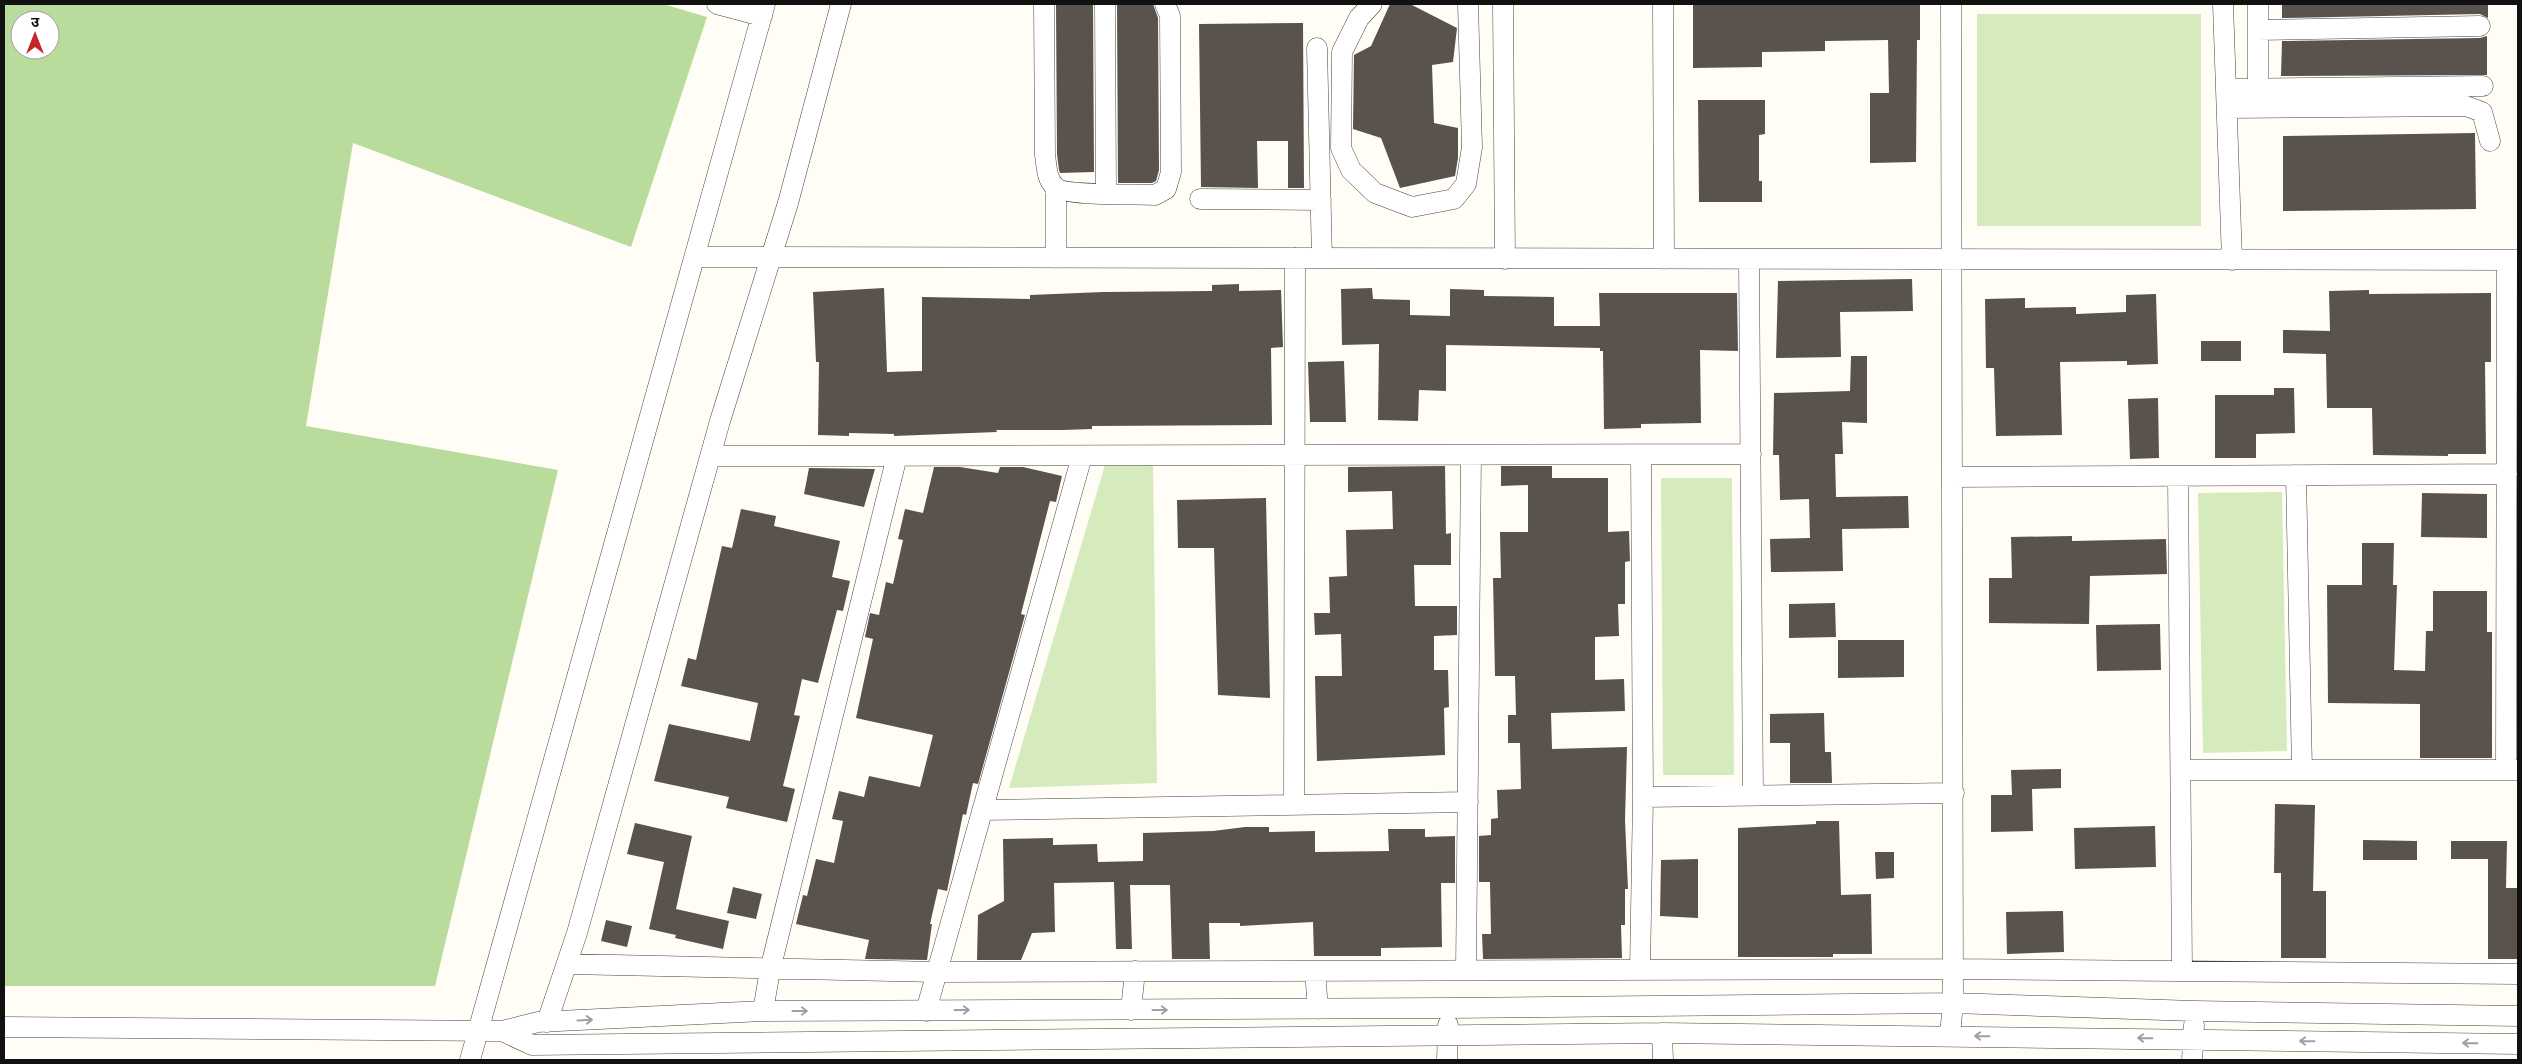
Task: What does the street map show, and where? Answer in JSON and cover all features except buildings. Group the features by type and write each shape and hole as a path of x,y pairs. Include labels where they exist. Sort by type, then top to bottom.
{"street":[{"path":"470,1060 764,10 717,4"},
{"path":"547,1022 568,964 712,456 788,202 841,4"},
{"path":"1044,4 1045,155 1048,178 1056,189 1056,258"},
{"path":"1105,4 1106,194"},
{"path":"1056,189 1073,193 1154,195 1166,189 1171,172 1170,16 1165,4"},
{"path":"1372,4 1360,18 1342,52 1341,148 1351,170 1375,193 1412,207 1454,199 1466,184 1472,147 1468,4"},
{"path":"1503,4 1505,259"},
{"path":"1663,4 1664,259"},
{"path":"1950,1035 1953,1003 1954,793 1951,4"},
{"path":"2223,4 2232,260"},
{"path":"2258,4 2258,89"},
{"path":"2258,30 2480,26"},
{"path":"1317,48 1322,258"},
{"path":"2226,99 2258,89 2483,86"},
{"path":"2226,99 2466,106 2482,112 2490,140"},
{"path":"1200,198 1320,200"},
{"path":"696,257 2513,260 2507,474 2512,770 2180,770"},
{"path":"1294,804 1295,258"},
{"path":"1749,259 1753,796"},
{"path":"712,456 1751,454"},
{"path":"1466,970 1471,455"},
{"path":"1640,970 1643,796 1641,455"},
{"path":"763,1011 770,970 898,456"},
{"path":"926,1011 1082,456"},
{"path":"1953,477 2507,474"},
{"path":"2296,475 2302,770"},
{"path":"2178,476 2182,971"},
{"path":"1643,796 1954,793"},
{"path":"982,810 1468,802"},
{"path":"568,964 770,970 938,972 1952,969 2518,974"},
{"path":"1131,1010 1135,971"},
{"path":"1315,971 1318,1009"},
{"path":"4,1028 502,1031 547,1022 763,1011 1318,1009 1953,1003 2194,1011 2518,1016"},
{"path":"1448,1008 1448,1060"},
{"path":"2192,1060 2194,1011"},
{"path":"502,1031 547,1053 661,1052 1197,1037 1448,1037 1662,1033 1950,1035 2518,1044"},
{"path":"1662,1033 1663,1060"}],"green space":[{"path":"4,4 663,4 707,17 631,247 353,143 306,426 558,470 435,986 4,986"},
{"path":"1977,14 2201,14 2201,226 1977,226"},
{"path":"1153,462 1157,783 1009,788 1105,465"},
{"path":"1661,478 1732,478 1734,775 1663,775"},
{"path":"2282,492 2287,751 2203,753 2198,493"}]}
